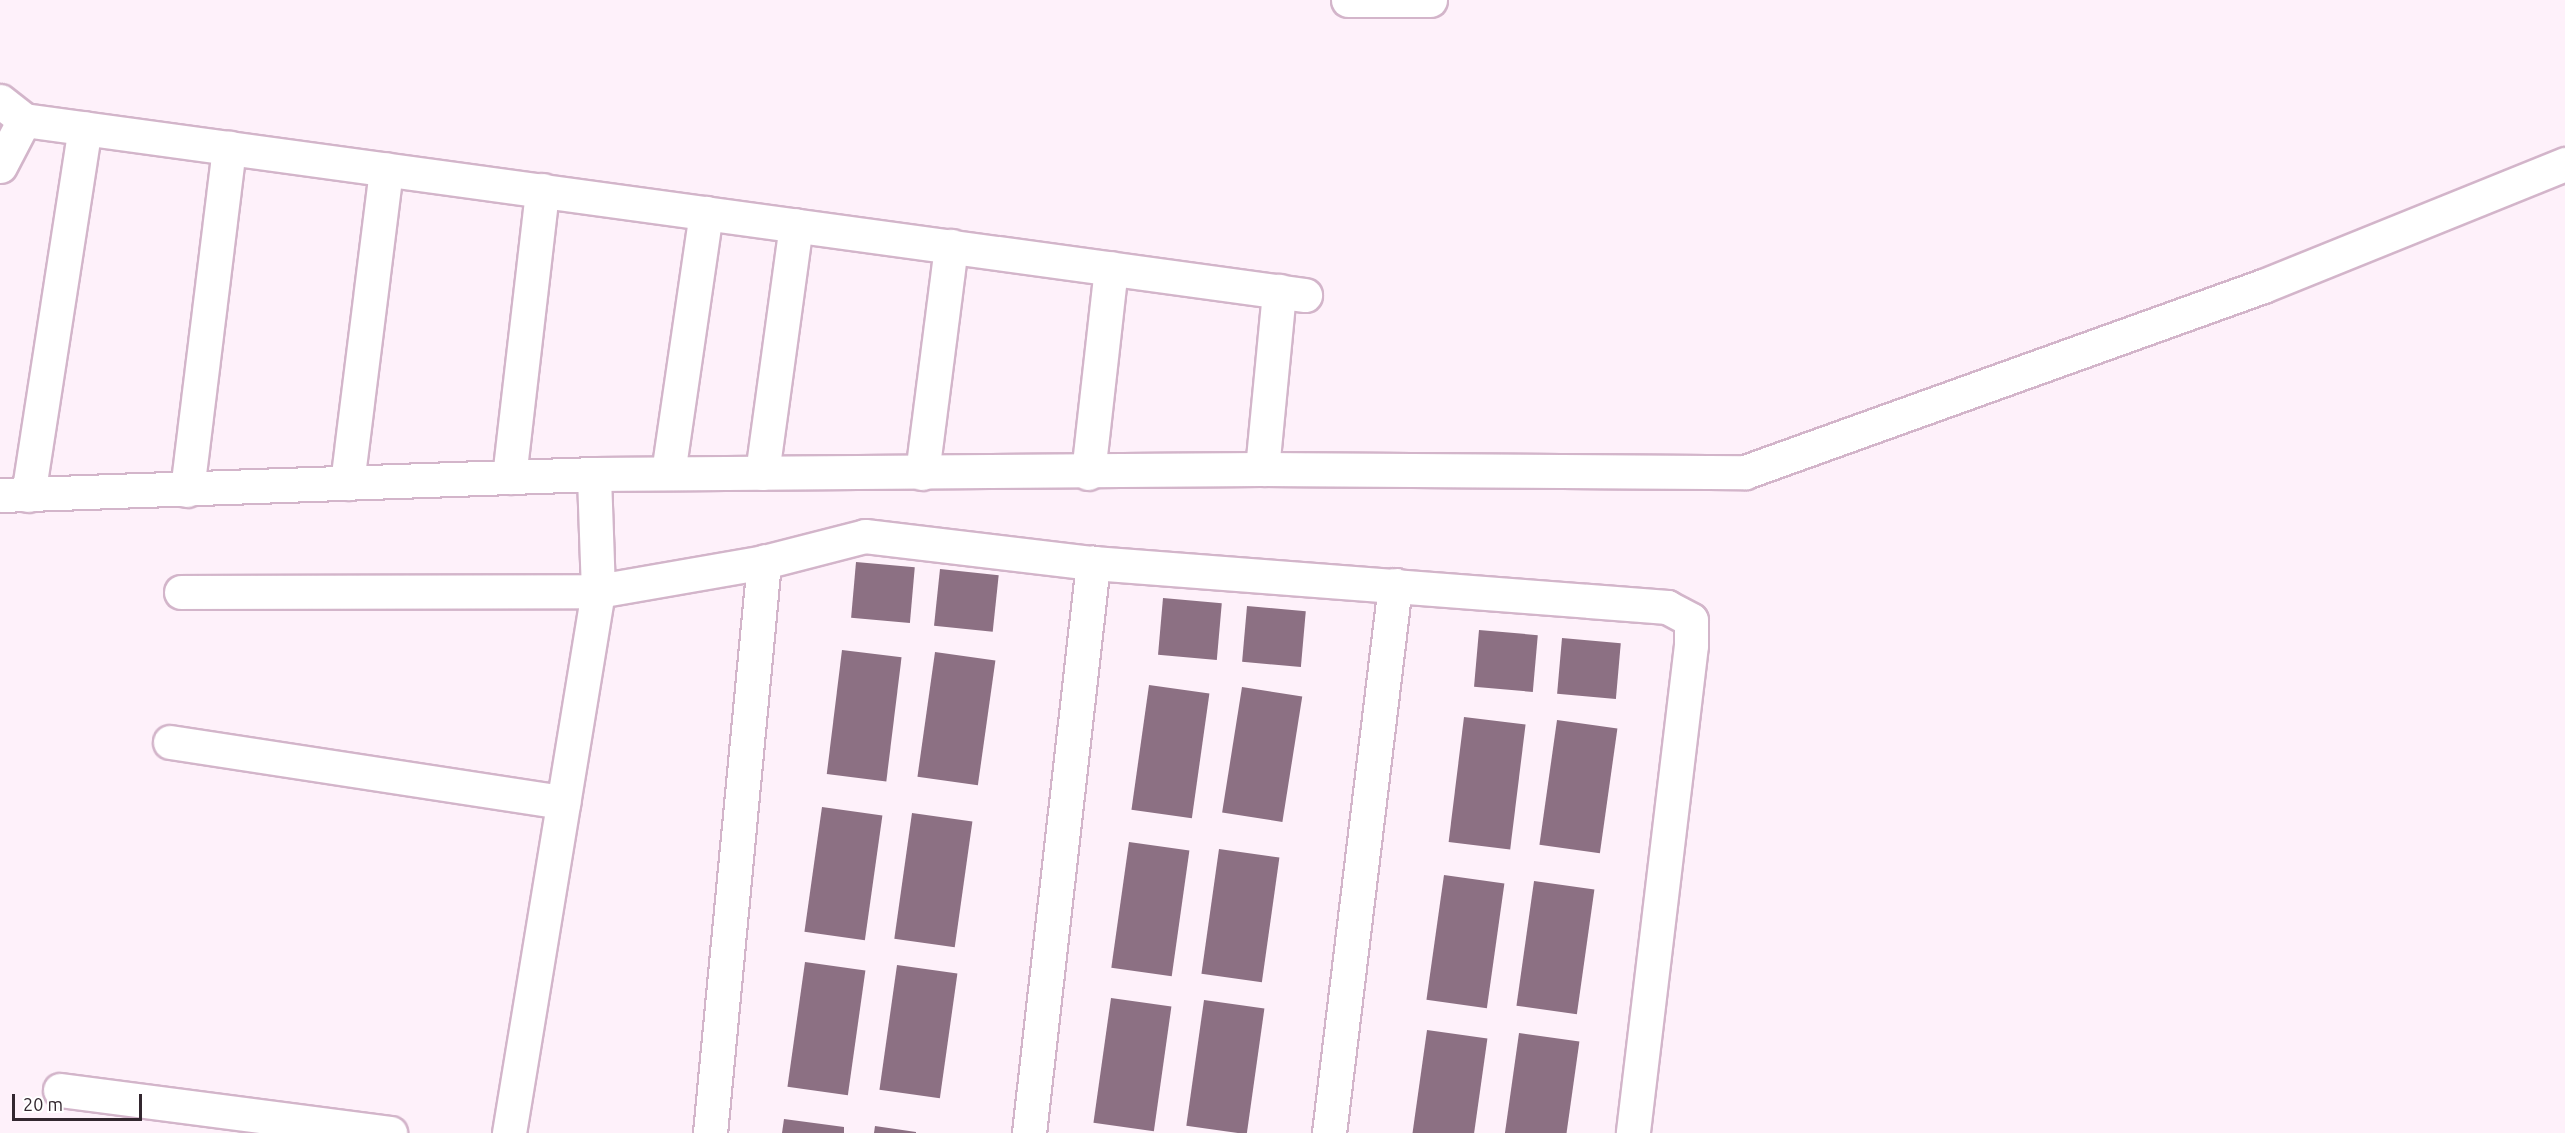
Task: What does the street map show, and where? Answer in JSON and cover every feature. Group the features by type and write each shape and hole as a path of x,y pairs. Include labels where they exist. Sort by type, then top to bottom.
{"street":[{"path":"1348,0 1430,0"},
{"path":"0,166 12,111 85,128 1292,293 1262,469"},
{"path":"85,128 14,495 668,473 1088,473 1262,469 1745,472 2263,286 2565,164"},
{"path":"187,490 229,148"},
{"path":"347,483 386,170"},
{"path":"509,477 542,190"},
{"path":"668,473 706,213"},
{"path":"762,474 796,225"},
{"path":"922,474 951,246"},
{"path":"1088,473 1111,268"},
{"path":"509,1133 598,591 594,474"},
{"path":"181,592 598,591 764,562 865,536 1093,563 1667,607 1691,620 1633,1133"},
{"path":"710,1133 764,562"},
{"path":"1029,1133 1093,563"},
{"path":"1329,1133 1395,585"},
{"path":"170,742 563,802"},
{"path":"60,1090 390,1133"}],"building":[{"path":"856,562 915,567 910,623 851,618"},
{"path":"940,569 999,575 993,632 934,626"},
{"path":"1163,598 1222,603 1217,660 1158,655"},
{"path":"1247,606 1306,611 1301,667 1242,662"},
{"path":"1479,630 1538,635 1533,692 1474,687"},
{"path":"1562,638 1621,643 1616,699 1557,694"},
{"path":"842,650 902,657 886,781 827,774"},
{"path":"935,652 995,660 978,785 917,777"},
{"path":"1149,685 1209,693 1192,818 1131,810"},
{"path":"1242,687 1302,697 1282,822 1222,812"},
{"path":"1464,717 1526,725 1510,850 1449,842"},
{"path":"1557,720 1617,728 1600,853 1539,845"},
{"path":"822,807 882,815 865,940 804,932"},
{"path":"912,813 972,821 955,947 894,939"},
{"path":"1129,842 1189,850 1172,976 1111,968"},
{"path":"1219,849 1279,857 1262,982 1201,974"},
{"path":"1444,875 1504,883 1487,1008 1426,1000"},
{"path":"1534,881 1594,889 1577,1014 1516,1006"},
{"path":"805,962 865,970 848,1095 787,1087"},
{"path":"897,965 957,973 940,1098 879,1090"},
{"path":"1111,998 1171,1006 1154,1131 1093,1123"},
{"path":"1204,1000 1264,1008 1247,1133 1186,1126"},
{"path":"1427,1030 1487,1038 1474,1133 1413,1133"},
{"path":"1519,1033 1579,1041 1567,1133 1505,1133"},
{"path":"784,1119 844,1127 844,1133 782,1133"},
{"path":"875,1126 916,1132 916,1133 874,1133"}]}
